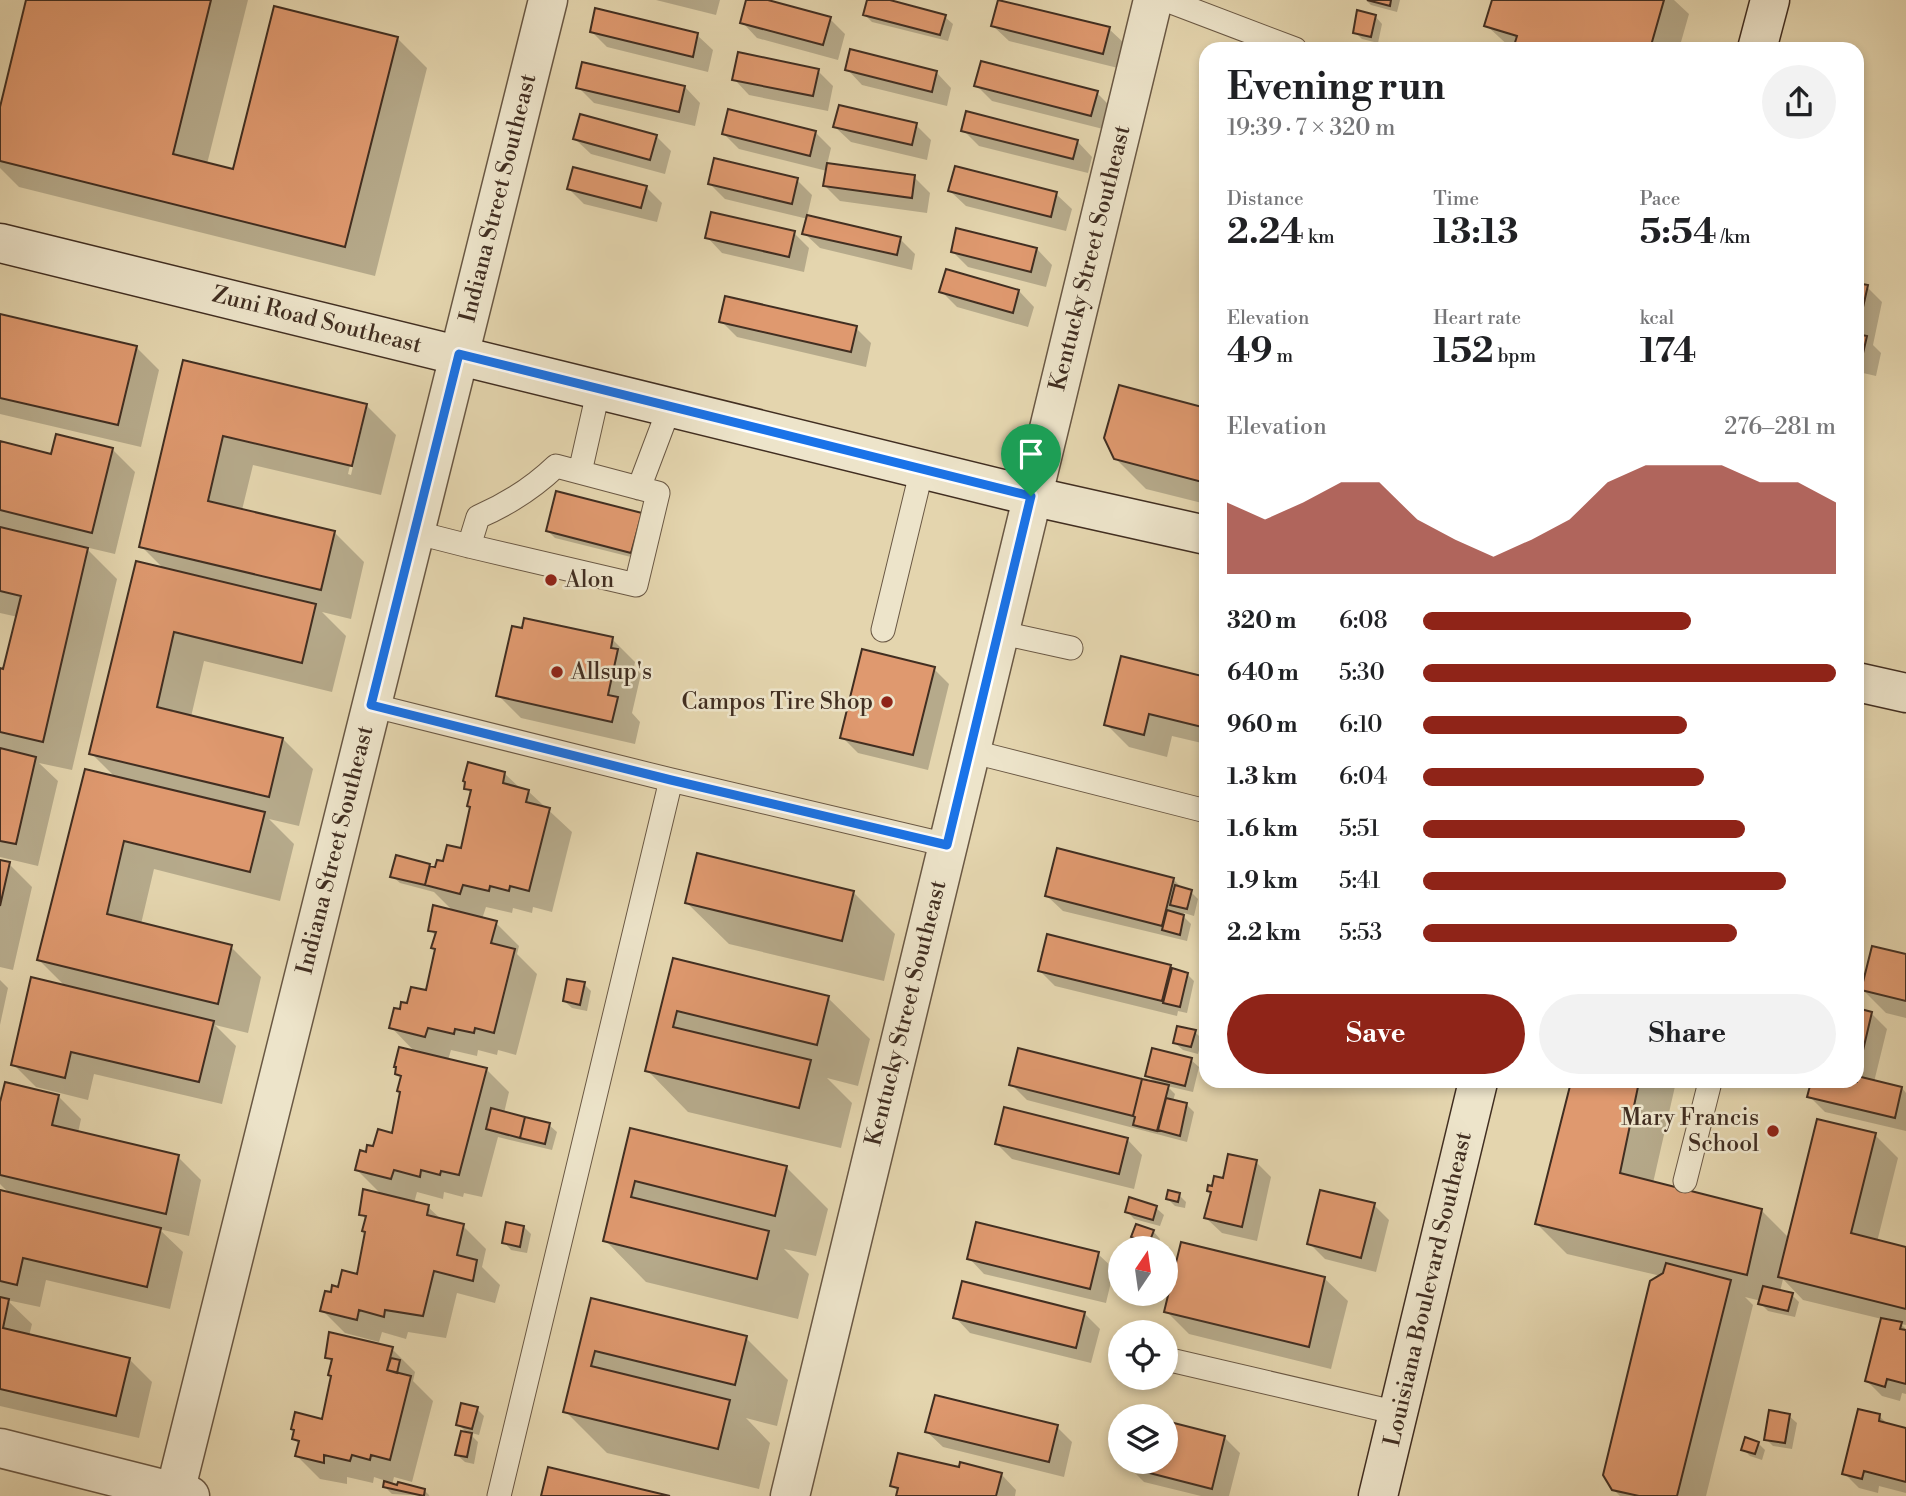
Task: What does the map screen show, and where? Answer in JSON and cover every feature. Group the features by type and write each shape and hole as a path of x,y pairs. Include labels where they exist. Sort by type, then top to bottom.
{"street":[{"name":"Indiana Street Southeast","path":"180,1495 371,705 548,0"},
{"name":"Kentucky Street Southeast","path":"790,1496 1153,0"},
{"path":"1759,42 1770,0"},
{"name":"Zuni Road Southeast","path":"0,243 1031,496 1199,533"},
{"path":"1864,684 1906,693"},
{"name":"Louisiana Boulevard Southeast","path":"1378,1496 1477,1088"},
{"path":"0,1448 180,1495"}],"lane":[{"path":"1166,0 1277,42"},
{"path":"580,472 599,388"},
{"path":"639,488 670,406"},
{"path":"414,532 635,585 658,493 556,466 536,485 478,517 470,545"},
{"path":"883,630 922,469"},
{"path":"998,632 1071,648"},
{"path":"371,705 947,845"},
{"path":"970,751 1199,809"},
{"path":"499,1496 671,780"},
{"path":"1685,1181 1708,1088"},
{"path":"1178,1362 1398,1413"}],"building":[{"path":"26,0 211,0 173,154 233,169 274,6 398,37 345,247 0,161 0,107"},
{"path":"746,0 768,0 831,17 823,45 740,23"},
{"path":"867,0 890,0 946,15 940,35 863,15"},
{"path":"998,0 1110,27 1103,54 991,26"},
{"path":"1367,0 1391,0 1390,6"},
{"path":"1492,0 1664,0 1652,42 1515,42 1517,36 1484,26"},
{"path":"595,8 698,33 693,57 590,32"},
{"path":"1357,10 1376,15 1371,37 1353,33"},
{"path":"850,49 937,71 932,92 845,70"},
{"path":"738,52 819,69 813,96 732,80"},
{"path":"981,61 1098,91 1091,116 974,86"},
{"path":"582,62 685,86 679,112 576,88"},
{"path":"839,105 917,123 912,145 833,127"},
{"path":"728,109 816,131 810,156 722,134"},
{"path":"966,111 1078,140 1073,159 961,131"},
{"path":"580,114 657,135 650,160 573,139"},
{"path":"714,158 798,178 792,204 708,184"},
{"path":"827,163 915,175 912,198 823,186"},
{"path":"955,166 1057,192 1051,217 948,191"},
{"path":"573,167 647,186 641,208 567,189"},
{"path":"711,212 795,231 789,257 705,238"},
{"path":"807,215 901,237 897,255 802,234"},
{"path":"956,228 1037,248 1031,272 951,252"},
{"path":"946,269 1019,290 1013,313 939,292"},
{"path":"1864,284 1868,285 1864,303"},
{"path":"725,296 857,326 851,352 719,322"},
{"path":"0,314 137,346 118,425 0,398"},
{"path":"183,360 367,404 352,466 223,436 208,501 335,531 321,590 139,547"},
{"path":"1119,385 1199,406 1199,481 1114,459 1104,438"},
{"path":"56,434 113,448 92,533 0,510 0,441 51,454"},
{"path":"556,491 642,513 631,553 546,531"},
{"path":"0,527 88,548 43,742 0,732 0,668 3,669 21,596 0,591"},
{"path":"136,561 316,604 302,663 174,632 157,707 283,738 269,797 89,754"},
{"name":"Allsup's","path":"524,618 613,637 611,648 618,649 608,695 618,697 612,722 496,696 512,626 522,628"},
{"name":"Campos Tire Shop","path":"862,649 935,667 913,755 840,738"},
{"path":"1121,656 1199,675 1199,726 1149,714 1144,735 1104,725"},
{"path":"0,748 36,757 16,844 0,841"},
{"path":"468,762 505,772 503,783 529,790 526,802 550,808 529,891 510,886 509,891 490,886 489,891 463,885 460,894 425,885 430,866 435,867 437,860 443,861 447,845 461,848 470,807 467,806 471,790 464,789 463,781"},
{"path":"85,769 265,812 250,872 124,841 107,914 232,945 218,1004 37,960"},
{"path":"1057,848 1174,878 1162,926 1045,896"},
{"path":"697,853 854,891 842,941 685,903"},
{"path":"396,855 430,864 425,885 390,877"},
{"path":"0,860 10,862 0,906"},
{"path":"1175,885 1192,890 1187,909 1170,905"},
{"path":"433,905 497,921 491,943 515,949 494,1033 475,1028 474,1033 455,1029 454,1034 428,1028 425,1037 389,1028 394,1008 400,1009 401,1002 407,1003 411,987 426,990 435,949 431,948 436,932 428,931"},
{"path":"1167,910 1184,915 1180,935 1162,930"},
{"path":"1047,934 1171,965 1162,1001 1038,971"},
{"path":"1872,946 1906,954 1906,1001 1864,991 1864,978"},
{"path":"673,958 829,996 817,1045 677,1011 673,1027 811,1060 799,1108 645,1071"},
{"path":"1172,968 1188,973 1180,1007 1163,1003"},
{"path":"31,977 214,1021 199,1082 71,1052 65,1078 11,1065"},
{"path":"567,979 585,982 580,1005 563,1001"},
{"path":"1864,1010 1872,1012 1864,1046"},
{"path":"1177,1026 1196,1030 1191,1047 1173,1043"},
{"path":"399,1047 487,1068 459,1175 441,1171 440,1175 421,1170 420,1177 394,1170 391,1179 355,1170 360,1150 366,1152 367,1145 373,1146 378,1129 392,1133 400,1092 397,1091 401,1076 395,1074 394,1067"},
{"path":"1018,1048 1142,1079 1133,1116 1009,1085"},
{"path":"1152,1048 1192,1058 1185,1086 1145,1076"},
{"path":"1864,1078 1902,1087 1895,1118 1807,1097 1809,1088 1864,1088"},
{"path":"1142,1079 1169,1085 1157,1131 1133,1125"},
{"path":"5,1082 59,1095 52,1125 179,1155 166,1214 0,1175 0,1102"},
{"path":"1569,1088 1638,1088 1620,1173 1762,1209 1747,1275 1535,1224"},
{"path":"1166,1098 1187,1103 1180,1136 1158,1130"},
{"path":"1004,1107 1128,1138 1119,1174 995,1144"},
{"path":"491,1108 525,1117 520,1138 486,1129"},
{"path":"525,1117 550,1123 545,1144 520,1138"},
{"path":"1817,1119 1876,1133 1851,1233 1906,1247 1906,1309 1778,1277"},
{"path":"630,1128 787,1166 775,1216 635,1181 631,1197 769,1231 757,1279 603,1241"},
{"path":"1228,1154 1257,1160 1242,1227 1204,1218 1211,1192 1207,1191 1208,1185 1212,1186 1214,1176 1223,1178"},
{"path":"363,1189 429,1205 427,1215 464,1224 457,1255 477,1260 473,1281 434,1271 423,1316 385,1310 384,1317 359,1310 357,1320 320,1311 325,1291 331,1292 332,1285 338,1287 342,1270 357,1274 365,1232 362,1231 366,1216 359,1215"},
{"path":"0,1190 161,1228 147,1287 23,1258 17,1285 0,1281"},
{"path":"1168,1190 1180,1193 1178,1202 1166,1199"},
{"path":"1320,1190 1375,1203 1361,1258 1307,1244"},
{"path":"1129,1197 1157,1206 1153,1220 1125,1212"},
{"path":"506,1222 524,1226 520,1247 502,1243"},
{"path":"976,1222 1099,1252 1090,1289 967,1259"},
{"path":"1136,1224 1154,1230 1152,1236 1131,1236"},
{"path":"1181,1242 1325,1277 1309,1347 1164,1312 1165,1306 1178,1306 1178,1254"},
{"path":"1666,1263 1731,1280 1677,1496 1639,1496 1612,1490 1603,1475 1650,1281 1663,1273"},
{"path":"962,1281 1085,1312 1076,1348 953,1318"},
{"path":"1763,1286 1793,1293 1788,1311 1758,1304"},
{"path":"0,1297 9,1299 3,1328 130,1358 116,1416 0,1389"},
{"path":"591,1298 747,1336 735,1385 595,1351 591,1366 730,1400 718,1449 563,1412"},
{"path":"1881,1318 1902,1322 1900,1329 1906,1330 1906,1384 1887,1379 1885,1387 1865,1381"},
{"path":"329,1332 393,1347 387,1370 411,1376 390,1460 371,1455 370,1460 352,1455 350,1461 324,1455 324,1463 295,1456 299,1441 292,1439 294,1430 291,1429 295,1412 322,1419 331,1376 328,1375 332,1359 325,1358"},
{"path":"391,1358 400,1360 397,1373 387,1370"},
{"path":"935,1395 1058,1425 1049,1462 925,1432"},
{"path":"461,1403 478,1407 472,1429 456,1425"},
{"path":"1858,1409 1880,1414 1879,1421 1906,1428 1906,1482 1864,1471 1862,1479 1842,1474"},
{"path":"1769,1410 1790,1414 1785,1443 1764,1440"},
{"path":"1178,1424 1225,1436 1212,1489 1153,1474 1178,1474"},
{"path":"461,1431 472,1433 467,1457 455,1455"},
{"path":"1745,1437 1759,1442 1755,1454 1741,1450"},
{"path":"898,1453 959,1467 960,1462 1002,1473 996,1496 896,1496 898,1488 890,1486"},
{"path":"548,1467 670,1496 541,1496"},
{"path":"384,1481 425,1489 424,1496 383,1487"}],"place":[{"name":"Alon","path":"551,580"},
{"name":"Allsup's","path":"557,672"},
{"name":"Campos Tire Shop","path":"887,702"},
{"name":"Mary Francis School","path":"1773,1131"}],"route":[{"path":"459,354 1031,496 947,845 371,705 459,354"}]}
